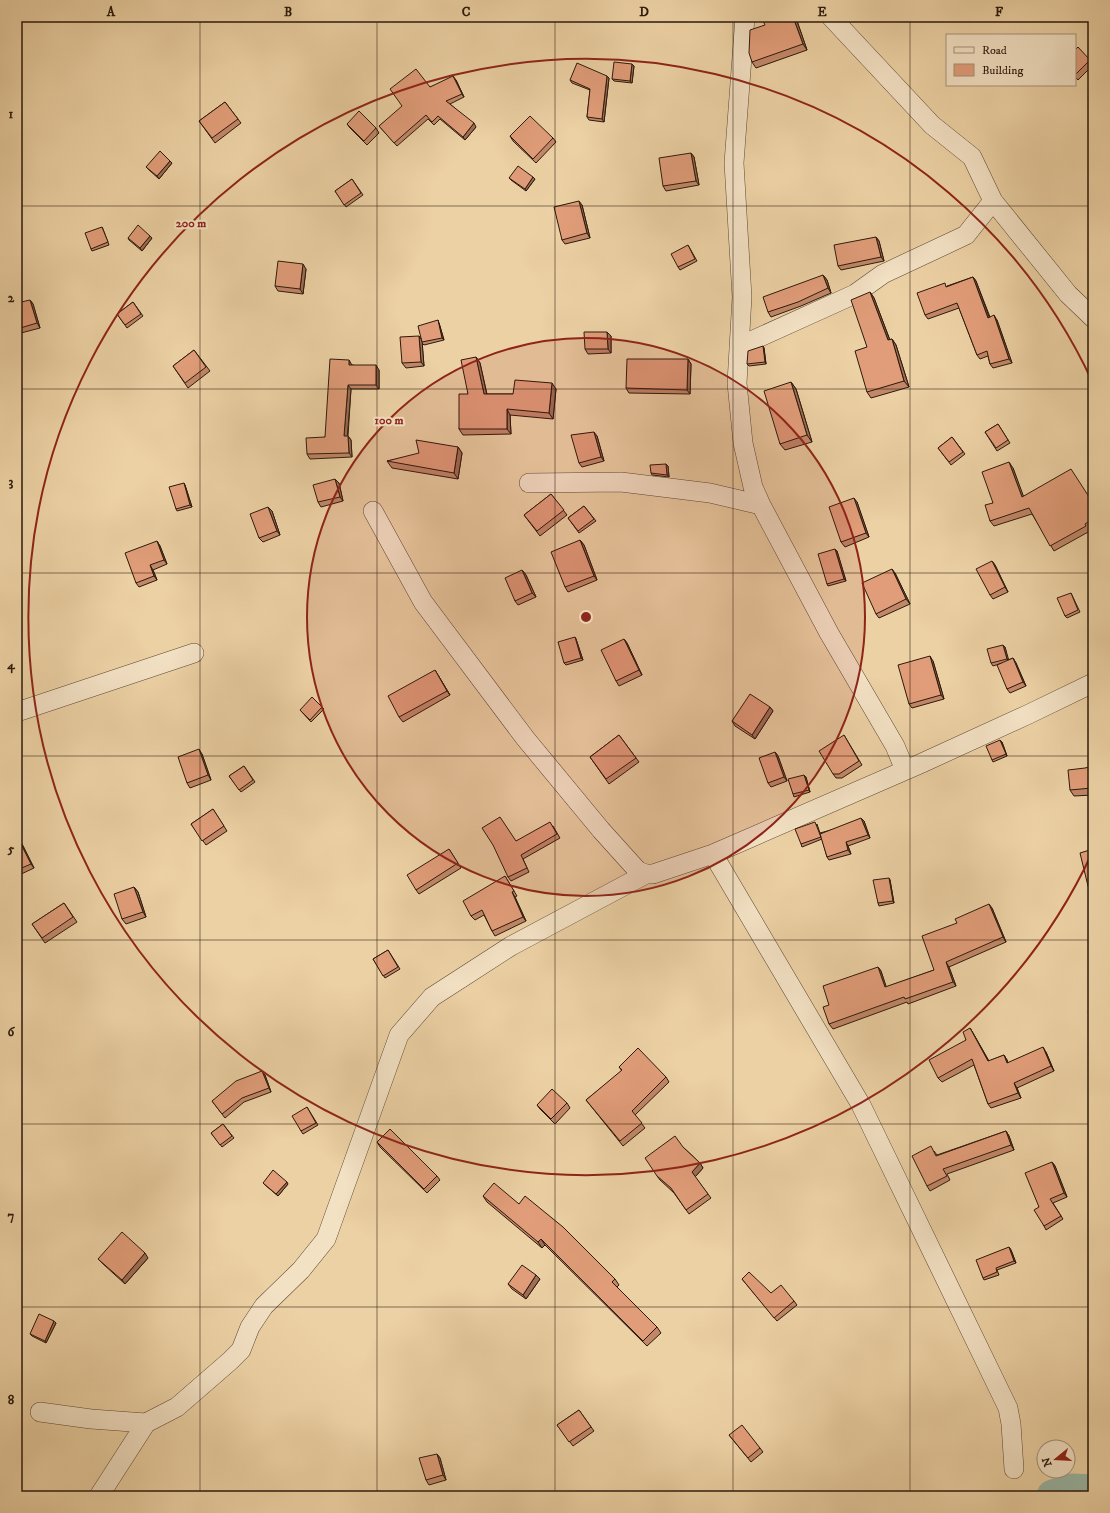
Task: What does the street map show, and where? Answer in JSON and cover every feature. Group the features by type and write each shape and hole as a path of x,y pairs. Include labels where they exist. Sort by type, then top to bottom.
{"street":[{"path":"745,17 734,163 742,297 738,383 743,442 753,487 761,505 829,633 895,746 905,770"},
{"path":"831,17 932,125 972,157 993,201 1068,294 1093,318"},
{"path":"740,346 855,294 883,274 966,235 993,201"},
{"path":"529,483 628,483 710,493 761,505"},
{"path":"373,511 423,602 530,744 601,830 638,871 646,874 653,874 713,854 905,770 1029,714 1093,683"},
{"path":"17,712 194,653"},
{"path":"713,854 861,1105 1008,1408 1011,1424 1014,1469"},
{"path":"99,1496 146,1423 177,1407 241,1350 250,1327 264,1306 301,1270 326,1239 399,1035 432,997 511,946 646,874"},
{"path":"40,1412 91,1419 146,1423"}],"building":[{"path":"761,17 778,17 780,20 793,17 803,44 752,62 749,53 750,30 765,25"},
{"path":"1078,47 1090,60 1076,74 1076,49"},
{"path":"614,62 632,64 630,81 612,79"},
{"path":"577,63 607,76 602,119 587,117 590,89 570,80"},
{"path":"416,69 430,87 453,76 462,94 446,101 474,123 463,137 438,116 432,122 426,115 394,143 379,126 402,106 390,89"},
{"path":"225,102 238,119 212,138 199,121"},
{"path":"359,111 376,128 364,141 347,124"},
{"path":"530,116 553,138 533,159 510,136"},
{"path":"160,151 170,161 157,176 146,167"},
{"path":"691,153 696,181 663,186 659,158"},
{"path":"518,166 533,177 525,189 509,178"},
{"path":"352,179 361,193 344,205 335,191"},
{"path":"579,201 587,233 562,240 554,207"},
{"path":"138,225 150,236 140,248 128,238"},
{"path":"102,227 108,242 91,249 85,233"},
{"path":"876,237 881,257 838,266 834,245"},
{"path":"688,245 695,259 678,267 671,254"},
{"path":"278,261 303,264 300,289 275,286"},
{"path":"823,275 828,288 798,302 768,312 763,297"},
{"path":"973,277 988,318 994,315 1009,359 990,364 987,351 977,355 957,303 925,315 917,293 945,283 946,287"},
{"path":"870,292 888,340 892,339 904,381 867,392 855,351 867,347 851,300"},
{"path":"30,300 37,323 17,329 17,303"},
{"path":"133,302 141,314 125,325 117,314"},
{"path":"438,320 442,338 422,342 418,326"},
{"path":"584,332 607,332 608,349 585,349"},
{"path":"419,336 421,362 402,363 400,337"},
{"path":"763,346 765,362 747,364 748,351"},
{"path":"194,350 206,367 185,383 173,366"},
{"path":"476,357 484,394 513,394 515,380 552,383 549,413 507,409 507,429 459,429 459,394 468,394 461,360"},
{"path":"330,359 349,360 349,365 376,365 376,385 348,385 344,436 348,436 349,453 307,454 306,438 325,437"},
{"path":"627,359 688,359 687,390 626,388"},
{"path":"791,382 807,435 780,444 764,391"},
{"path":"998,424 1008,440 996,448 985,432"},
{"path":"594,432 601,457 579,463 571,435"},
{"path":"952,437 963,452 949,462 938,448"},
{"path":"416,440 458,447 454,473 387,461 419,453"},
{"path":"1009,462 1022,497 1071,469 1093,503 1093,519 1085,524 1086,526 1050,546 1029,508 990,521 985,505 993,503 982,472"},
{"path":"666,464 667,475 651,473 650,465"},
{"path":"335,479 340,497 318,502 313,485"},
{"path":"184,483 190,505 176,509 169,487"},
{"path":"551,494 564,510 537,531 524,515"},
{"path":"854,498 866,533 841,542 829,507"},
{"path":"584,506 594,519 578,531 568,518"},
{"path":"268,507 277,531 259,538 250,514"},
{"path":"580,540 594,576 565,587 551,552"},
{"path":"157,541 164,560 150,565 154,576 136,583 125,553"},
{"path":"835,549 844,579 827,584 818,554"},
{"path":"992,561 1005,587 990,595 976,569"},
{"path":"892,569 906,599 876,614 862,583"},
{"path":"522,570 532,593 515,601 505,578"},
{"path":"1071,593 1078,610 1065,616 1057,598"},
{"path":"575,637 581,658 564,663 558,642"},
{"path":"624,639 639,670 616,681 601,650"},
{"path":"1003,645 1007,659 991,663 987,649"},
{"path":"930,656 941,695 909,704 898,665"},
{"path":"1013,658 1023,682 1007,689 997,665"},
{"path":"435,670 447,691 399,717 388,696"},
{"path":"750,694 770,707 752,735 732,721"},
{"path":"312,697 322,707 310,720 300,710"},
{"path":"619,735 636,758 606,779 590,757"},
{"path":"844,735 859,761 839,774 833,774 819,751"},
{"path":"1000,740 1006,754 992,760 986,746"},
{"path":"199,749 208,775 187,783 178,757"},
{"path":"775,752 784,777 768,783 759,758"},
{"path":"244,766 253,780 239,790 229,776"},
{"path":"1093,766 1093,793 1092,788 1070,790 1068,770"},
{"path":"804,775 809,790 793,794 788,779"},
{"path":"213,809 224,826 202,841 191,824"},
{"path":"500,817 516,841 550,822 557,834 521,855 527,868 508,877 493,845 482,828"},
{"path":"861,818 868,835 846,842 848,850 827,857 820,834"},
{"path":"815,822 821,837 801,844 795,829"},
{"path":"19,840 31,864 17,870 17,841"},
{"path":"449,849 458,863 416,890 407,875"},
{"path":"1093,849 1093,885 1088,886 1080,853"},
{"path":"505,876 514,891 512,892 523,917 492,931 482,910 471,916 463,901"},
{"path":"889,878 893,901 878,903 873,880"},
{"path":"134,887 143,912 122,919 114,894"},
{"path":"64,903 73,917 42,938 32,924"},
{"path":"989,904 1003,937 946,962 953,982 905,999 904,997 829,1024 823,1007 829,1005 823,986 878,967 885,987 934,970 922,936 957,923 955,919"},
{"path":"388,950 398,967 383,976 373,959"},
{"path":"1093,1009 1093,1024 1088,1011"},
{"path":"970,1028 988,1061 1004,1055 1007,1063 1043,1047 1051,1066 1014,1083 1018,1093 988,1104 972,1059 938,1078 929,1060 966,1040 963,1032"},
{"path":"638,1048 666,1077 632,1111 642,1123 620,1141 586,1100 622,1070 619,1067"},
{"path":"262,1071 269,1088 242,1098 222,1114 212,1101 236,1081"},
{"path":"552,1089 567,1103 551,1119 537,1105"},
{"path":"307,1107 316,1123 301,1131 292,1116"},
{"path":"223,1124 232,1136 220,1145 211,1133"},
{"path":"390,1129 437,1176 424,1189 377,1142"},
{"path":"1006,1131 1011,1145 943,1169 947,1176 927,1186 912,1156 931,1146 936,1156"},
{"path":"675,1136 683,1147 700,1163 692,1172 708,1194 686,1210 671,1188 657,1176 645,1158"},
{"path":"1052,1162 1064,1193 1050,1199 1061,1216 1044,1226 1034,1210 1039,1207 1025,1173"},
{"path":"273,1170 287,1182 276,1194 263,1183"},
{"path":"494,1183 519,1204 525,1196 563,1227 615,1279 612,1282 657,1327 643,1341 541,1239 538,1242 483,1196"},
{"path":"122,1232 145,1253 122,1280 98,1259"},
{"path":"1009,1247 1014,1261 996,1268 997,1272 983,1278 976,1260"},
{"path":"522,1265 536,1275 523,1295 508,1284"},
{"path":"749,1272 771,1293 781,1285 794,1301 774,1318 742,1279"},
{"path":"39,1314 54,1321 45,1341 30,1334"},
{"path":"579,1410 591,1427 569,1442 557,1425"},
{"path":"742,1425 760,1448 748,1458 729,1435"},
{"path":"437,1454 443,1475 426,1480 419,1458"}],"waterway":[{"path":"1053,1496 1072,1490 1093,1491"}]}
